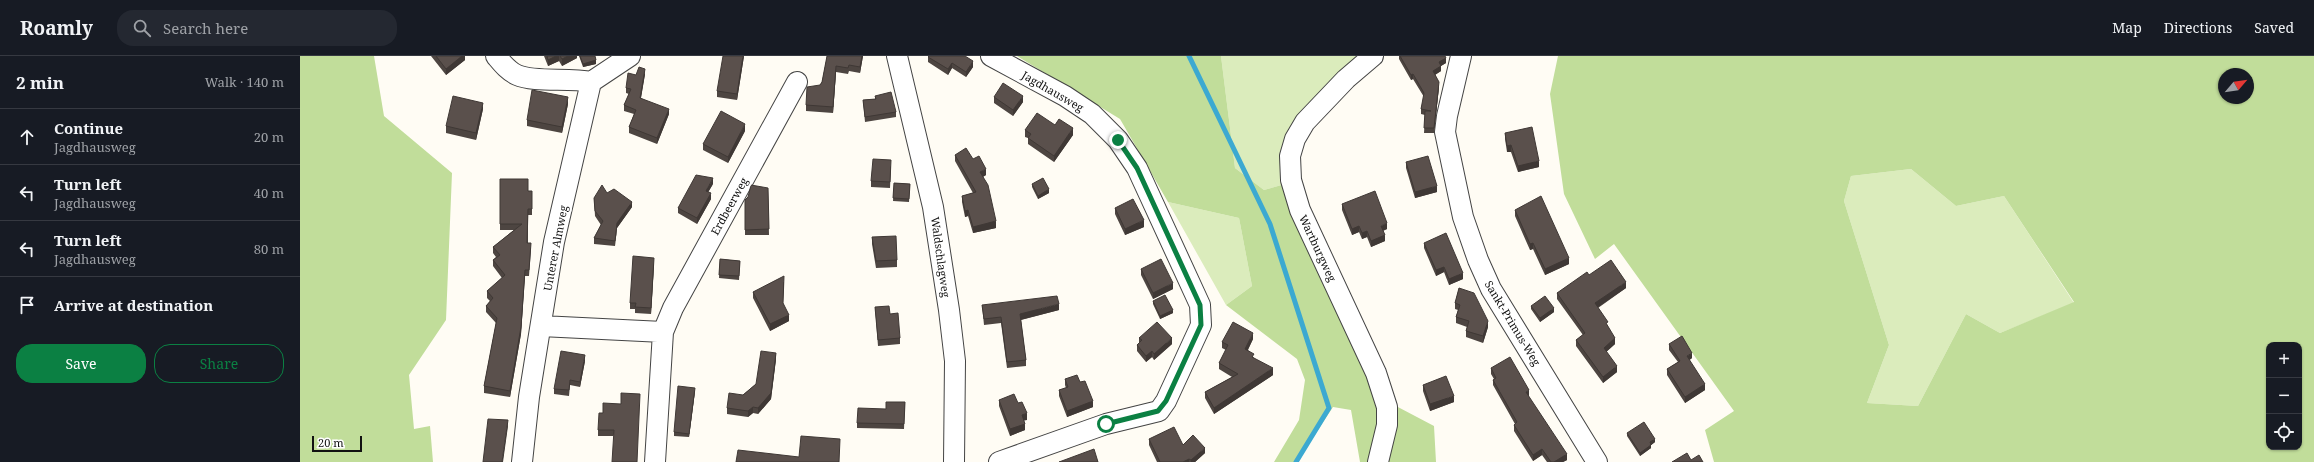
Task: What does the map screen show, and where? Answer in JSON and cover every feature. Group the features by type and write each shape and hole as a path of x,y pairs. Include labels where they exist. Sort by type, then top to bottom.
{"street":[{"path":"496,56 509,70 526,78 577,79 591,82 630,56"},
{"name":"Waldschlagweg","path":"897,56 933,207 949,310 954,361 954,462"},
{"name":"Jagdhausweg","path":"991,56 1065,96 1092,114 1118,140 1137,168 1200,305 1201,325 1166,401 1158,411 1106,424 999,462"},
{"name":"Wartburgweg","path":"1373,56 1346,79 1305,122 1295,139 1290,156 1291,180 1300,210 1376,373 1387,407 1388,425 1378,462"},
{"name":"Sankt-Primus-Weg","path":"1461,56 1447,116 1445,132 1464,217 1478,260 1491,289 1597,462"},
{"name":"Unterer Almweg","path":"522,462 529,397 554,242 591,82"},
{"name":"Erdbeerweg","path":"655,462 663,332 672,308 797,82"},
{"path":"541,326 663,332"}],"green space":[{"path":"300,56 374,56 384,116 452,173 446,320 409,375 414,429 430,426 433,462 300,462"},
{"path":"1017,56 1221,56 1235,168 1264,190 1285,184 1377,396 1434,426 1436,462 1360,462 1351,410 1333,407 1297,462 1274,462 1299,420 1305,380 1297,359 1226,305 1252,286 1239,218 1168,202 1120,119"},
{"path":"1221,56 1358,56 1289,132 1285,184 1264,190 1235,168"},
{"path":"1558,56 2314,56 2314,462 1714,462 1705,430 1734,411 1614,244 1595,259 1564,194 1550,94","holes":["1911,169 1956,206 2004,196 2074,302 2000,333 1966,314 1918,406 1867,403 1889,345 1844,201 1851,176"]},
{"path":"1911,169 1956,206 2004,196 2074,303 2000,333 1966,314 1918,406 1867,403 1889,345 1844,201 1851,176"},
{"path":"1168,202 1239,218 1252,286 1226,305"}],"building":[{"path":"436,56 462,56 446,69"},
{"path":"547,56 556,56 548,60"},
{"path":"560,56 568,56 562,59"},
{"path":"580,56 595,56 596,60 583,64"},
{"path":"723,56 743,56 737,94 717,91"},
{"path":"827,56 862,56 860,67 849,65 848,68 836,66 833,107 806,105 807,87 820,85 822,82"},
{"path":"965,56 973,61 966,72 952,63 948,69 928,57"},
{"path":"1400,56 1445,56 1446,58 1439,62 1441,66 1433,71 1439,82 1434,128 1424,128 1425,111 1431,111 1421,109 1424,93"},
{"path":"639,67 645,69 640,98 669,109 657,138 629,127 636,110 624,105 631,89 626,88 628,73 636,75"},
{"path":"1003,83 1023,96 1013,110 994,97"},
{"path":"532,90 568,97 562,127 527,120"},
{"path":"891,92 896,112 865,117 863,100 876,99 875,96"},
{"path":"453,96 483,103 476,133 446,126"},
{"path":"721,111 745,124 728,157 703,144"},
{"path":"1037,113 1055,125 1059,119 1073,128 1054,156 1028,138 1031,134 1025,130"},
{"path":"1532,127 1539,161 1518,166 1511,145 1507,146 1505,133"},
{"path":"966,148 973,159 979,156 986,169 980,172 988,185 996,221 973,227 968,210 965,211 962,196 976,192 955,155"},
{"path":"1428,156 1437,186 1415,192 1406,162"},
{"path":"873,159 891,160 890,182 871,181"},
{"path":"696,175 713,178 706,191 711,193 697,218 678,208"},
{"path":"1043,178 1049,189 1038,196 1032,184"},
{"path":"500,179 528,179 528,191 532,191 532,209 528,209 527,243 531,243 529,270 525,270 521,327 510,391 484,386 497,318 486,306 493,298 487,291 505,275 493,260 500,255 493,247 522,224 500,224"},
{"path":"894,183 910,184 909,199 893,198"},
{"path":"602,185 607,193 614,189 632,202 617,223 615,241 594,238 603,221 595,211 594,198"},
{"path":"751,185 768,188 769,229 745,230 745,200 748,197"},
{"path":"1375,191 1387,223 1381,226 1385,235 1371,241 1367,231 1362,233 1359,226 1352,229 1342,204"},
{"path":"1541,196 1569,258 1545,269 1533,243 1530,244 1515,210"},
{"path":"1133,199 1144,220 1125,229 1115,208"},
{"path":"1446,233 1463,273 1449,279 1444,267 1436,270 1424,243"},
{"path":"896,236 897,260 876,261 872,237"},
{"path":"633,256 654,258 651,308 635,307 636,303 630,303"},
{"path":"720,259 740,261 739,276 719,275"},
{"path":"1161,259 1173,283 1153,293 1141,269"},
{"path":"1611,260 1626,282 1595,303 1608,322 1606,323 1615,338 1604,348 1617,366 1603,377 1576,340 1585,333 1557,293 1587,272 1589,275"},
{"path":"784,276 783,303 789,315 770,324 753,292"},
{"path":"1459,288 1474,293 1488,321 1483,336 1466,331 1469,321 1456,317 1460,305 1455,303"},
{"path":"1165,295 1173,310 1160,316 1153,301"},
{"path":"1057,296 1059,304 1020,314 1026,360 1007,362 1001,317 984,319 982,305"},
{"path":"1545,296 1554,308 1540,318 1531,306"},
{"path":"889,306 890,314 898,313 900,338 878,340 875,307"},
{"path":"1157,322 1172,338 1154,354 1152,351 1146,356 1137,345 1142,340 1139,338"},
{"path":"1233,322 1253,333 1245,349 1254,354 1252,357 1273,368 1214,408 1205,392 1238,374 1219,363 1228,345 1222,342"},
{"path":"1682,336 1692,353 1687,356 1705,384 1685,397 1667,369 1680,361 1669,344"},
{"path":"561,351 585,355 580,382 570,380 569,390 554,389"},
{"path":"761,351 776,353 771,393 758,408 753,407 748,411 727,408 729,393 743,395 756,384"},
{"path":"1510,357 1529,390 1526,392 1567,454 1554,462 1551,462 1542,449 1533,455 1514,425 1517,422 1493,380 1496,378 1491,368"},
{"path":"1077,375 1080,382 1085,381 1093,401 1067,411 1059,390 1068,387 1065,379"},
{"path":"1446,376 1454,396 1430,404 1423,385"},
{"path":"678,386 695,388 689,434 674,432"},
{"path":"621,393 640,394 637,462 612,462 614,430 598,430 599,413 603,413 603,403 621,404"},
{"path":"1014,394 1018,403 1022,402 1027,413 1022,415 1025,424 1010,429 999,400"},
{"path":"886,402 905,402 904,424 857,423 858,408 886,409"},
{"path":"488,419 508,420 502,462 483,462"},
{"path":"1644,422 1655,439 1650,442 1651,445 1640,453 1627,433"},
{"path":"1174,427 1183,445 1193,435 1205,448 1191,460 1189,459 1183,462 1160,462 1149,439"},
{"path":"801,436 840,439 839,462 736,462 738,450 799,457"},
{"path":"1094,449 1098,462 1059,462"},
{"path":"1687,453 1691,460 1699,455 1703,462 1672,462"}],"waterway":[{"path":"1189,56 1270,224 1329,408 1296,462"}],"route":[{"path":"1106,424 1158,411 1166,401 1201,325 1200,305 1137,168 1118,140"}]}
